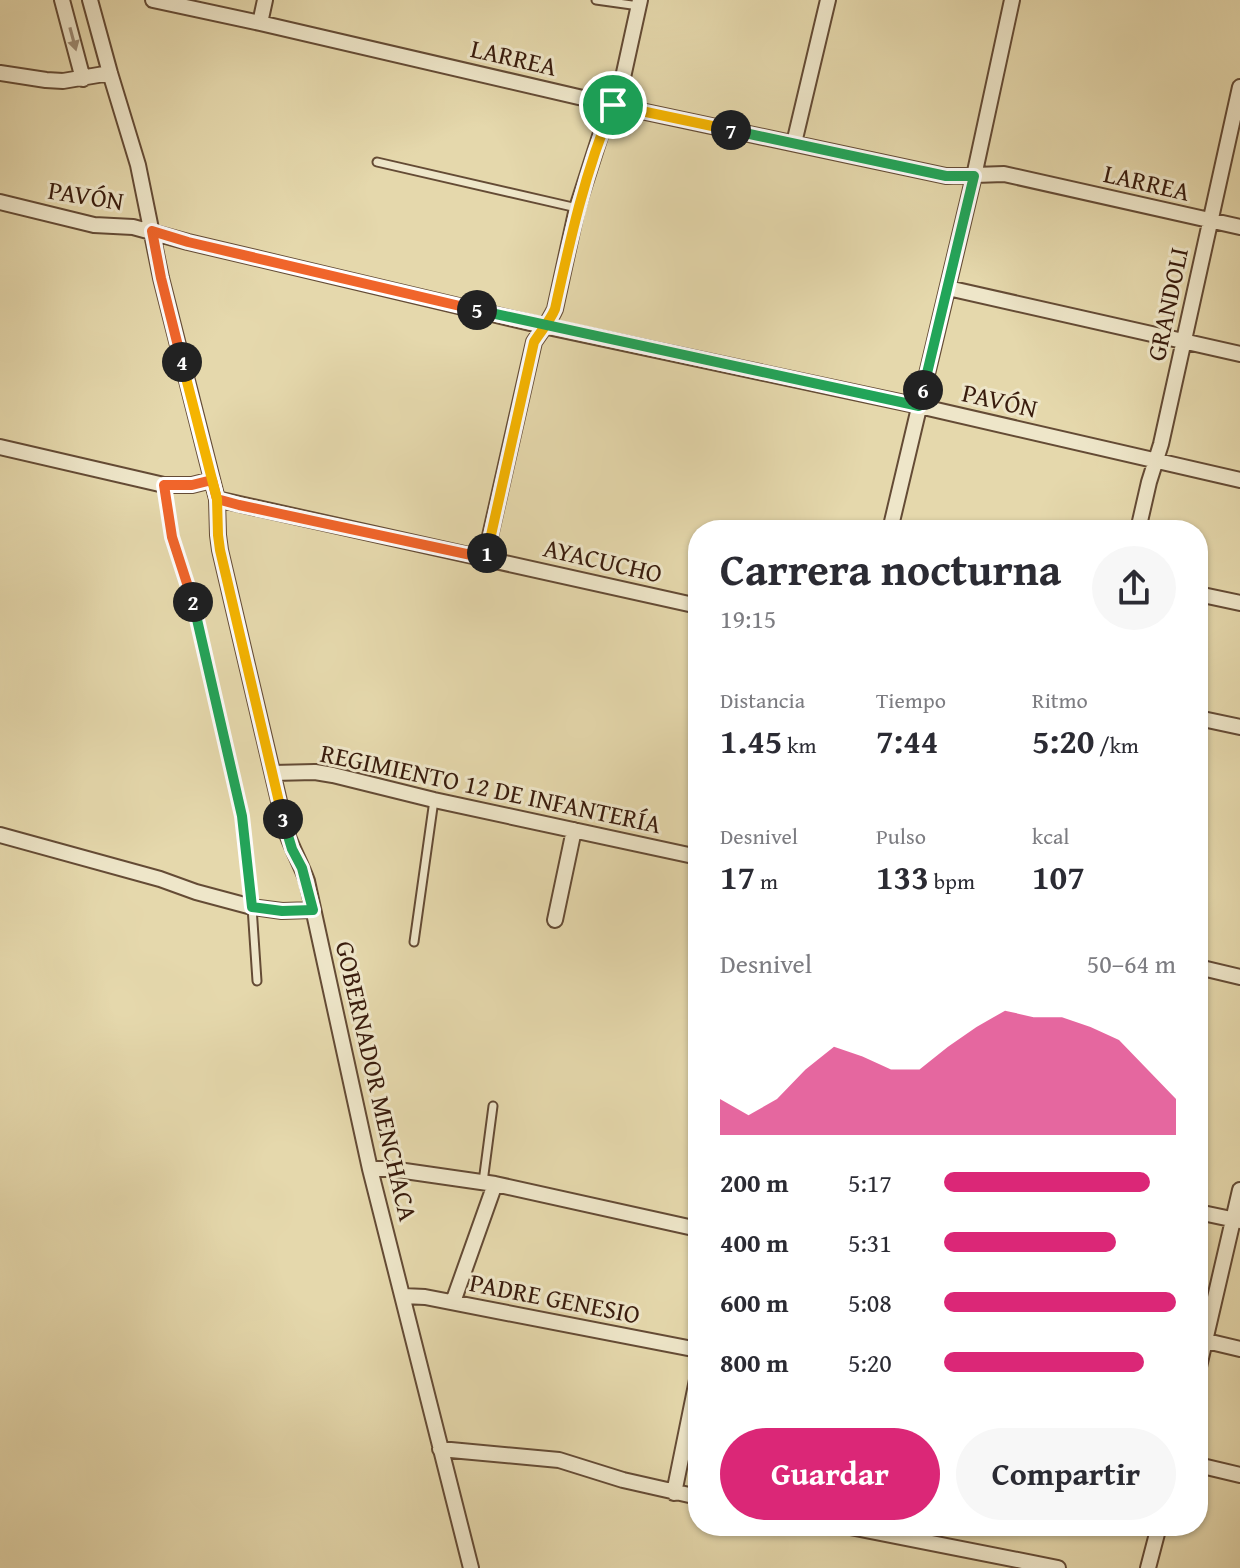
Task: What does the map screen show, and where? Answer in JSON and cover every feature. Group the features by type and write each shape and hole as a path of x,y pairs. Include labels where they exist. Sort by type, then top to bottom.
{"street":[{"path":"62,0 83,79"},
{"name":"GOBERNADOR MENCHACA","path":"90,0 138,165 161,278 217,499 220,550 286,831 302,868 313,910 370,1169 471,1568"},
{"name":"LARREA","path":"153,0 613,105 946,176 1004,174 1240,227"},
{"path":"260,23 265,0"},
{"path":"794,143 828,0"},
{"path":"892,520 974,176 1012,0"},
{"path":"485,558 534,342 555,309 577,208 602,130 620,91 639,3"},
{"path":"0,73 46,80 83,79 110,73"},
{"name":"GRANDOLI","path":"1141,520 1161,444 1238,108 1240,87"},
{"name":"PAVÓN","path":"0,202 94,225 152,231 543,326 919,406 1240,480"},
{"path":"948,288 1240,354"},
{"path":"0,447 164,485 192,485 212,480"},
{"name":"AYACUCHO","path":"217,499 688,604"},
{"path":"1208,596 1240,603"},
{"path":"1208,720 1240,727"},
{"name":"REGIMIENTO 12 DE INFANTERÍA","path":"273,773 333,775 688,855"},
{"path":"555,920 574,830"},
{"path":"0,835 252,907 282,911 313,910"},
{"path":"1208,969 1240,977"},
{"path":"370,1169 391,1169 489,1183 688,1227"},
{"path":"453,1302 489,1183"},
{"path":"1208,1319 1237,1220 1240,1190"},
{"path":"1208,1214 1237,1220"},
{"name":"PADRE GENESIO","path":"403,1296 453,1302 688,1348"},
{"path":"1208,1341 1240,1349"},
{"path":"674,1493 688,1424"},
{"path":"440,1449 559,1460 688,1495"},
{"path":"1208,1467 1240,1475"},
{"path":"926,1536 1058,1568"},
{"path":"1148,1568 1156,1536"}],"lane":[{"path":"596,0 639,3"},
{"path":"377,162 577,208"},
{"path":"164,485 172,537 194,604 239,802 252,907 257,981"},
{"path":"414,942 434,800"},
{"path":"489,1183 493,1106"}],"route":[{"path":"613,105 577,208 555,309 551,318 543,326 534,342 485,558 217,499 212,480 192,485 164,485 172,537 194,604 242,816 252,907 282,911 313,910 307,881 286,831 220,550 217,499 152,231 543,326 919,406 974,176 946,176 613,105"}]}
